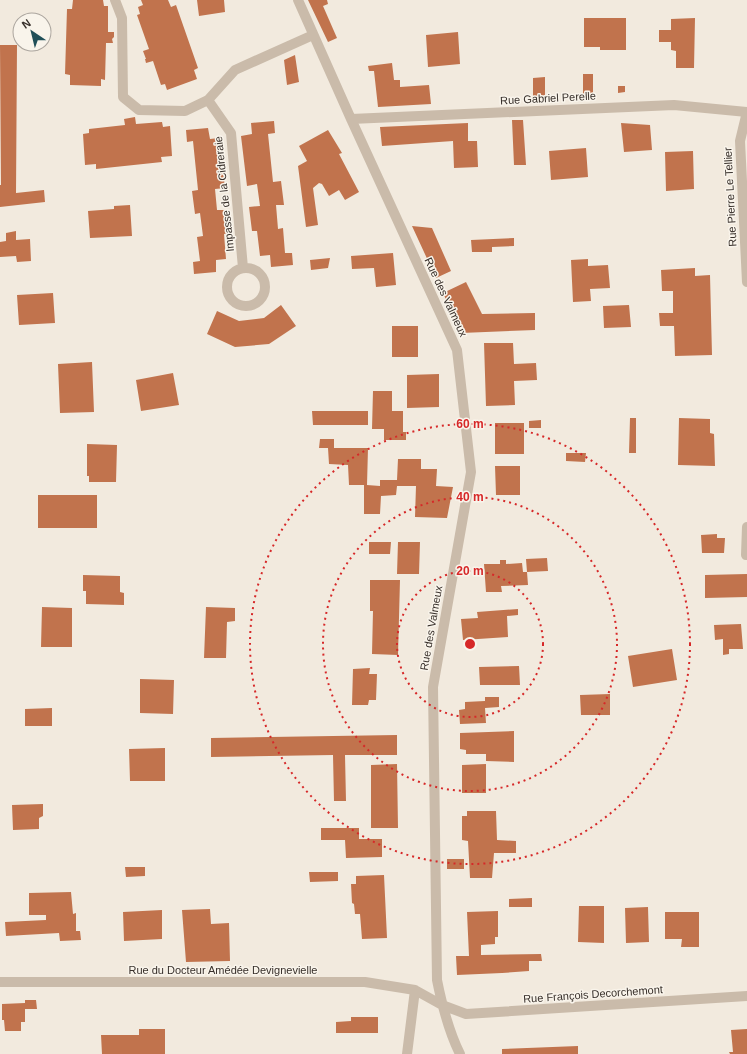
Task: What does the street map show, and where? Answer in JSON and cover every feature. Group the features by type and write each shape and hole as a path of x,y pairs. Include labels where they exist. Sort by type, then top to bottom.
{"street":[{"path":"115,0 122,18 123,97 139,110 184,111 208,100 235,70 313,35"},
{"name":"Rue des Valmeux","path":"298,0 351,120 458,350 471,472 433,687 437,980 442,1004 453,1040 460,1054"},
{"name":"Impasse de la Cidreraie","path":"208,100 231,133 243,268"},
{"name":"Rue Gabriel Perelle","path":"351,120 674,105 747,112"},
{"name":"Rue Pierre Le Tellier","path":"747,112 740,141 747,282"},
{"path":"747,527 747,555"},
{"name":"Rue du Docteur Amédée Devignevielle","path":"0,982 365,982 415,990 442,1004"},
{"path":"407,1054 415,990"},
{"name":"Rue François Decorchemont","path":"442,1004 466,1014 747,996"}],"building":[{"path":"73,0 103,0 104,6 108,6 108,32 114,32 114,37 112,39 113,43 106,43 105,80 101,79 101,86 70,85 70,75 65,74 67,9 72,9"},
{"path":"141,0 168,0 171,7 176,5 198,68 194,70 197,79 167,90 165,84 161,85 153,61 146,63 143,51 149,49 137,15 140,14 138,7 143,5"},
{"path":"197,0 224,0 225,12 199,16"},
{"path":"308,0 327,0 328,4 323,6 337,38 328,42"},
{"path":"584,18 626,18 626,50 600,50 600,47 584,47"},
{"path":"695,18 694,68 676,68 676,51 671,50 671,42 659,42 659,30 671,30 671,19"},
{"path":"458,32 460,64 428,67 426,35"},
{"path":"0,45 12,45 12,52 17,52 16,193 44,190 45,202 0,207"},
{"path":"295,55 299,82 287,85 284,60"},
{"path":"392,63 394,80 400,80 400,87 429,85 431,104 378,107 374,71 369,71 368,66"},
{"path":"583,74 593,74 593,94 583,95"},
{"path":"545,77 545,97 533,98 533,78"},
{"path":"618,86 625,86 625,92 618,93"},
{"path":"135,117 136,124 162,122 163,127 170,126 172,156 161,157 162,162 96,169 96,164 85,165 83,134 89,133 89,129 125,125 124,119"},
{"path":"512,120 523,120 526,165 514,165"},
{"path":"274,121 275,133 268,134 273,182 281,181 284,205 276,205 278,229 283,228 285,253 292,253 293,265 271,267 270,255 260,256 257,231 252,231 249,207 260,206 257,184 247,186 241,136 252,134 251,123"},
{"path":"468,123 468,141 477,141 478,167 454,168 453,141 382,146 380,127"},
{"path":"621,123 650,125 652,150 624,152"},
{"path":"208,128 210,139 219,138 225,188 215,189 217,210 227,210 229,233 224,234 226,259 216,260 216,272 194,274 193,262 200,261 197,237 203,236 200,213 195,214 192,191 198,190 193,141 187,142 186,130"},
{"path":"328,130 342,153 339,154 359,192 345,200 339,190 329,196 322,184 319,183 313,188 318,225 306,227 298,166 307,161 299,146"},
{"path":"586,148 588,177 551,180 549,151"},
{"path":"693,151 694,189 666,191 665,152"},
{"path":"130,205 132,236 90,238 88,211 114,209 114,206"},
{"path":"412,226 432,228 451,271 436,278"},
{"path":"16,231 16,240 30,239 31,261 17,262 16,256 0,257 0,242 6,241 6,233"},
{"path":"514,238 514,246 492,247 492,252 472,252 471,240"},
{"path":"393,253 396,285 376,287 374,268 352,269 351,256"},
{"path":"330,258 328,268 311,270 310,260"},
{"path":"588,259 588,266 608,265 610,288 590,289 591,301 573,302 571,260"},
{"path":"695,268 695,276 710,275 712,355 675,356 674,326 660,326 659,313 673,313 673,291 662,291 661,270"},
{"path":"466,282 482,314 535,313 535,330 461,333 443,293"},
{"path":"53,293 55,323 19,325 17,295"},
{"path":"281,305 296,326 269,344 235,347 207,334 217,311 239,321 264,318"},
{"path":"629,305 631,327 604,328 603,306"},
{"path":"392,326 418,326 418,357 392,357"},
{"path":"484,343 513,343 514,364 536,363 537,380 514,381 515,405 486,406"},
{"path":"92,362 94,412 60,413 58,364"},
{"path":"173,373 179,405 141,411 136,380"},
{"path":"439,374 439,407 407,408 407,375"},
{"path":"373,391 392,391 392,411 403,411 403,432 406,432 406,440 384,440 384,429 372,429"},
{"path":"312,411 368,411 368,425 313,425"},
{"path":"630,418 636,418 636,453 629,453"},
{"path":"679,418 710,419 710,433 714,434 715,466 678,465"},
{"path":"541,420 541,428 529,428 529,421"},
{"path":"495,423 524,423 524,454 495,454"},
{"path":"320,439 334,439 334,448 368,448 367,485 380,486 380,480 397,480 398,459 421,459 421,469 437,469 436,486 453,487 447,518 415,517 416,486 397,486 396,495 381,496 380,514 364,514 364,485 349,485 348,465 329,464 328,448 319,448"},
{"path":"87,444 117,445 116,482 89,482 89,476 87,476"},
{"path":"566,453 586,453 585,462 566,461"},
{"path":"495,466 520,466 520,495 496,495"},
{"path":"38,495 97,495 97,528 38,528"},
{"path":"717,534 717,538 725,538 724,553 702,553 701,535"},
{"path":"369,542 391,542 390,554 369,554"},
{"path":"398,542 420,542 419,574 397,574"},
{"path":"547,558 548,571 527,572 526,559"},
{"path":"500,560 506,560 506,564 522,563 523,572 527,572 528,585 501,586 502,592 486,592 484,564 500,564"},
{"path":"747,574 747,597 705,598 705,575"},
{"path":"83,575 120,576 120,592 124,593 124,605 86,604 86,591 83,591"},
{"path":"370,580 400,580 398,655 372,654 373,611 370,611"},
{"path":"42,607 72,608 72,647 41,647"},
{"path":"206,607 235,608 235,621 227,622 226,658 204,658"},
{"path":"518,609 518,615 507,616 508,637 463,640 461,619 478,618 477,612"},
{"path":"741,624 743,649 729,649 729,654 723,655 723,639 715,640 714,625"},
{"path":"672,649 677,680 633,687 628,656"},
{"path":"519,666 520,685 480,685 479,667"},
{"path":"370,668 369,674 377,674 376,700 369,700 368,705 352,705 353,669"},
{"path":"140,679 174,680 173,714 140,713"},
{"path":"610,694 610,715 581,715 580,695"},
{"path":"485,697 499,697 499,707 485,708 486,723 460,724 459,710 465,709 465,702 485,701"},
{"path":"52,708 52,726 25,726 25,709"},
{"path":"514,731 514,762 486,761 486,754 466,754 466,750 460,749 460,733"},
{"path":"397,735 397,755 345,755 346,801 334,801 333,755 211,757 211,738"},
{"path":"165,748 165,781 130,781 129,749"},
{"path":"397,764 398,828 371,828 371,765"},
{"path":"486,764 486,793 462,793 462,765"},
{"path":"43,804 43,816 39,818 39,829 13,830 12,805"},
{"path":"467,811 496,811 497,840 516,841 516,853 494,853 492,878 470,878 468,841 462,840 462,816 467,816"},
{"path":"321,828 359,828 359,839 382,839 382,857 346,858 345,840 321,840"},
{"path":"447,859 464,859 464,869 447,869"},
{"path":"125,867 145,867 145,876 126,877"},
{"path":"309,872 338,872 338,881 310,882"},
{"path":"384,875 387,938 362,939 360,914 355,914 354,904 352,903 351,884 356,884 356,876"},
{"path":"71,892 73,914 76,913 76,931 80,931 81,940 60,941 59,933 6,936 5,922 46,920 46,915 29,915 29,893"},
{"path":"532,898 532,907 509,907 509,899"},
{"path":"579,906 604,906 604,943 578,942"},
{"path":"648,907 649,942 626,943 625,908"},
{"path":"210,909 211,924 229,923 230,961 186,962 182,910"},
{"path":"162,910 162,939 124,941 123,912"},
{"path":"498,911 498,937 495,937 495,944 481,945 481,955 541,954 542,961 529,961 529,971 457,975 456,956 469,956 467,912"},
{"path":"665,912 699,912 699,947 681,947 682,939 665,939"},
{"path":"25,1000 36,1000 37,1009 25,1009 25,1022 21,1022 21,1031 5,1031 4,1020 2,1020 2,1004 25,1003"},
{"path":"351,1017 378,1017 378,1033 336,1033 336,1022 351,1021"},
{"path":"139,1029 165,1029 165,1054 102,1054 101,1035 139,1035"},
{"path":"747,1029 747,1054 730,1054 729,1052 733,1052 731,1030"},
{"path":"578,1046 578,1054 502,1054 502,1049"}]}
